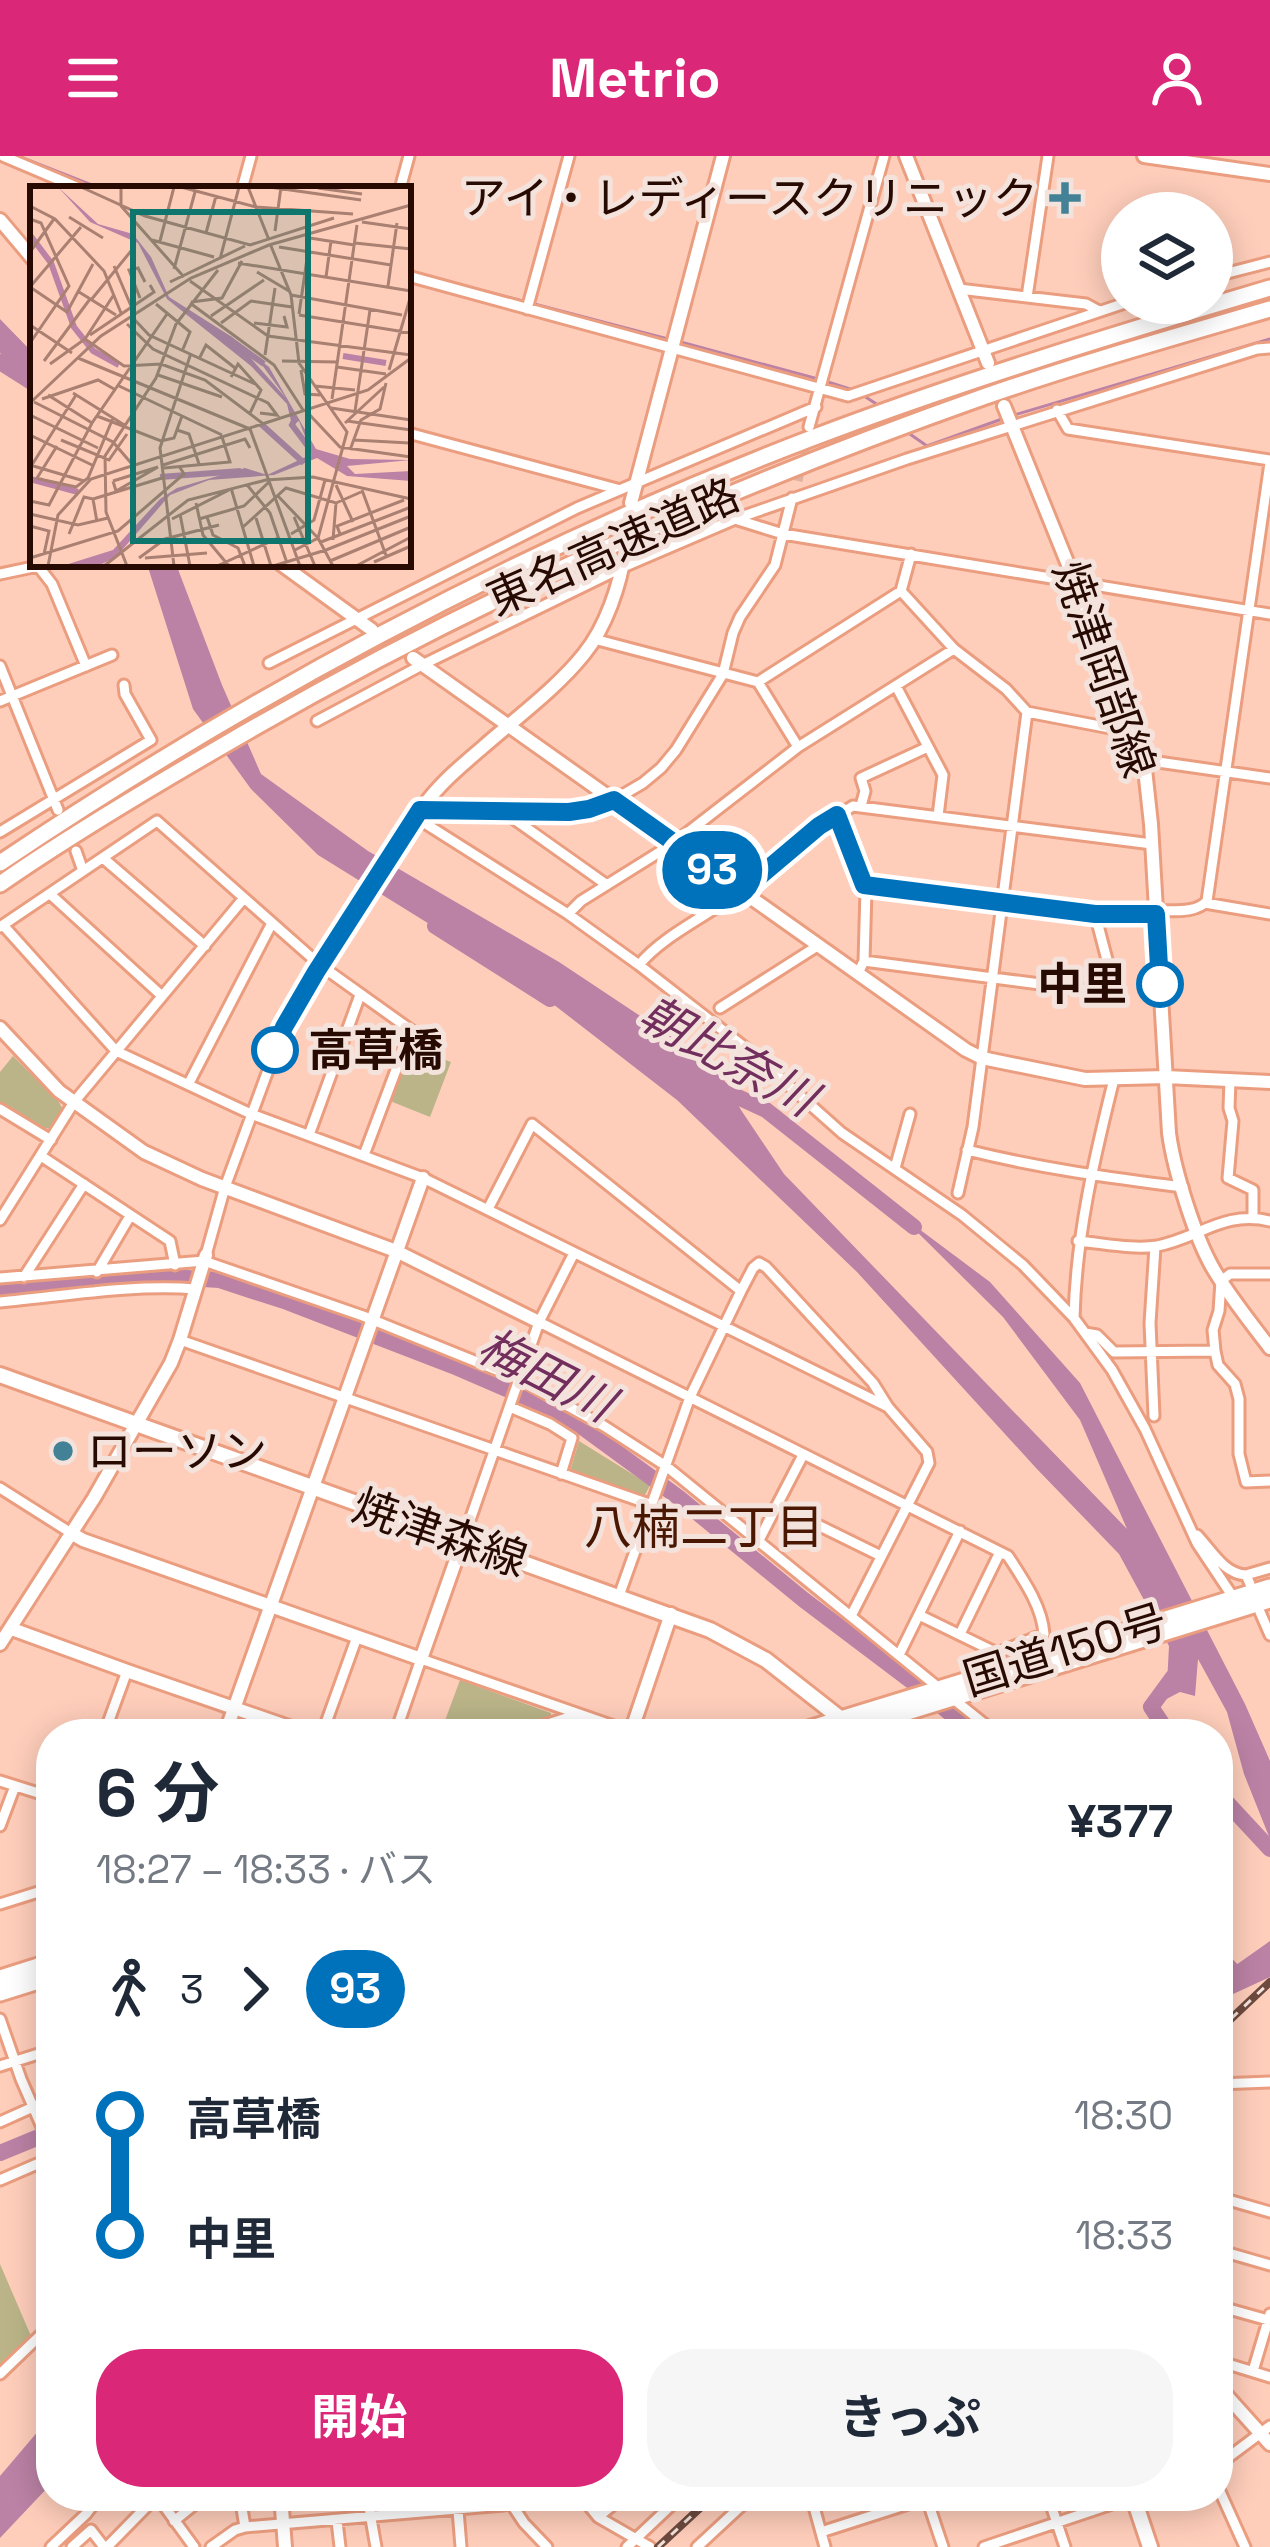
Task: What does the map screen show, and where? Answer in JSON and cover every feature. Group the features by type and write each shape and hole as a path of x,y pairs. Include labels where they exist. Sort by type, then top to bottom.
{"highway":[{"name":"東名高速道路","path":"0,863 274,694 472,588 663,500 980,379 1270,288"},
{"name":"東名高速道路","path":"0,884 285,709 458,617 688,510 985,397 1270,309"},
{"name":"国道150号","path":"873,1719 1270,1587"},
{"name":"国道150号","path":"1227,1605 1265,1606"},
{"path":"0,1978 36,1967"},
{"path":"0,1993 36,1982"}],"main road":[{"name":"焼津森線","path":"0,1375 710,1630 766,1660 835,1719"},
{"path":"1139,2511 1150,2547"}],"street":[{"path":"3,156 74,186"},
{"path":"243,186 251,156"},
{"path":"401,186 409,156"},
{"path":"527,309 569,156"},
{"path":"632,503 723,156"},
{"path":"809,427 884,156"},
{"path":"906,156 986,356"},
{"path":"1028,297 1048,156"},
{"path":"1144,156 1270,175"},
{"path":"0,220 30,256"},
{"path":"1233,272 1270,262"},
{"path":"411,278 673,340 848,396 986,356 1099,311"},
{"path":"959,289 1086,304 1099,311"},
{"path":"316,722 417,662 735,519 1057,410 1270,348"},
{"name":"焼津岡部線","path":"1004,406 1144,760 1171,1147 1213,1268 1270,1348"},
{"path":"269,663 637,481 816,407"},
{"path":"1057,410 1067,429 1270,461 1205,903"},
{"path":"411,434 619,490"},
{"path":"416,816 589,809 614,800 661,768 723,674 733,633 775,565 798,481"},
{"path":"735,519 783,534 1270,614"},
{"path":"0,1644 171,1363 225,1187 284,1027 416,816 448,779 574,666 594,639 625,551"},
{"path":"594,639 758,682 902,591 910,554"},
{"path":"0,574 33,567"},
{"path":"39,567 52,584 86,666"},
{"path":"297,570 372,630"},
{"path":"902,591 954,649 1006,688 1027,712 1136,733"},
{"path":"568,914 674,843 798,747 954,649"},
{"path":"0,701 112,655"},
{"path":"417,662 819,945 861,967 982,1058 1084,1079 1270,1082"},
{"path":"0,666 58,810"},
{"path":"758,682 798,747"},
{"path":"0,832 151,740 124,685"},
{"path":"896,686 943,776 938,816"},
{"path":"958,1192 973,1127 1027,712"},
{"path":"861,806 865,791 861,778 928,747"},
{"path":"1144,760 1270,778"},
{"path":"639,965 742,891 819,826 853,806 1152,844"},
{"path":"504,812 607,886"},
{"path":"837,815 864,885 861,967"},
{"path":"416,816 639,965 752,1052 842,1133 988,1235 1039,1280 1074,1318 1130,1401 1227,1605"},
{"path":"364,1155 411,1030 320,965 157,821 2,926 116,1051 250,1114 423,1178 889,1407"},
{"path":"76,851 83,871"},
{"path":"103,858 205,946"},
{"path":"864,885 1095,914 1190,910 1205,903 1270,914"},
{"path":"50,894 162,996"},
{"path":"0,1220 74,1102 244,898"},
{"path":"861,967 1116,994 1095,914"},
{"path":"189,1084 272,923"},
{"path":"720,1008 819,945"},
{"path":"309,1135 361,995"},
{"path":"0,1028 59,1091 144,1152 396,1251 1000,1552 1011,1561 1045,1627 1044,1634 997,1653 919,1615"},
{"path":"1074,1318 1078,1241 1114,1079"},
{"path":"1230,1080 1228,1108 1233,1121 1228,1178 1253,1190 1252,1217"},
{"path":"0,1109 51,1140"},
{"path":"896,1168 910,1114"},
{"path":"488,1209 532,1124 741,1291"},
{"path":"967,1150 1090,1176 1183,1187"},
{"path":"40,1156 170,1240 175,1264"},
{"path":"230,1719 423,1178"},
{"path":"24,1277 84,1184"},
{"path":"97,1272 130,1216"},
{"path":"1078,1241 1154,1247 1226,1220 1270,1221"},
{"path":"1154,1247 1154,1416"},
{"path":"399,1719 539,1322 574,1253"},
{"path":"0,1278 204,1261 519,1381 604,1426 665,1469 976,1719"},
{"path":"620,1596 691,1397 759,1263 873,1383 927,1452 929,1463 851,1616"},
{"path":"1270,1274 1229,1274 1221,1281 1213,1330 1217,1365 1234,1384 1239,1399 1239,1454 1246,1482 1270,1481"},
{"path":"0,1302 196,1287"},
{"path":"1085,1333 1097,1335 1114,1352 1215,1351"},
{"path":"180,1340 560,1474 653,1502"},
{"path":"510,1406 569,1434 572,1444 560,1474"},
{"path":"758,1542 802,1455"},
{"path":"0,1488 82,1540 593,1719"},
{"path":"778,1505 881,1556"},
{"path":"1189,1528 1231,1571 1248,1580 1270,1568"},
{"path":"899,1655 960,1532"},
{"path":"960,1634 1000,1552"},
{"path":"1265,1606 1270,1635"},
{"path":"637,1719 671,1614"},
{"path":"12,1628 266,1719"},
{"path":"327,1719 357,1637"},
{"path":"110,1719 127,1672"},
{"path":"564,1719 579,1714"},
{"path":"0,1781 36,1792"},
{"path":"0,1826 15,1786"},
{"path":"0,1904 36,1892"},
{"path":"0,2019 35,2112 0,2122"},
{"path":"0,2066 36,2055"},
{"path":"1233,2083 1270,2082"},
{"path":"0,2180 36,2164"},
{"path":"1233,2201 1270,2212"},
{"path":"1233,2254 1270,2265"},
{"path":"1233,2309 1269,2317 1252,2372"},
{"path":"0,2374 36,2339"},
{"path":"1233,2366 1270,2377"},
{"path":"1233,2401 1267,2435 1233,2456"},
{"path":"51,2547 88,2511"},
{"path":"72,2547 91,2530 105,2547 142,2511"},
{"path":"167,2511 194,2547"},
{"path":"174,2521 187,2511"},
{"path":"242,2511 245,2528"},
{"path":"282,2511 285,2547"},
{"path":"370,2511 376,2547"},
{"path":"211,2547 245,2528 447,2511"},
{"path":"458,2511 461,2547"},
{"path":"521,2511 547,2547"},
{"path":"593,2511 631,2543 650,2547"},
{"path":"598,2517 605,2511"},
{"path":"631,2543 665,2511"},
{"path":"697,2547 736,2511"},
{"path":"815,2511 825,2547"},
{"path":"821,2532 885,2511"},
{"path":"932,2511 943,2547"},
{"path":"1053,2511 1065,2547"},
{"path":"984,2547 1093,2511"},
{"path":"1229,2511 1245,2547"},
{"path":"337,2521 340,2547"}],"shaded area":[{"path":"0,319 30,350 30,380 0,353"},
{"path":"148,567 177,567 261,774 368,851 559,962 717,1067 784,1174 1127,1529 1080,1420 1003,1317 899,1214 990,1282 1080,1383 1245,1704 1270,1761 1270,1839 1244,1774 1233,1719 1198,1659 1195,1696 1180,1692 1151,1707 1167,1684 1169,1646 1119,1554 857,1272 677,1100 531,987 318,855 251,789 193,709"},
{"path":"411,1047 451,1062 430,1117 390,1101"},
{"path":"13,1056 59,1102 62,1108 50,1128 42,1129 0,1103 0,1072"},
{"path":"579,1441 650,1485 643,1499 570,1471"},
{"path":"460,1680 551,1713 550,1719 446,1719"},
{"path":"1270,1941 1270,1977 1233,1994 1236,1965"},
{"path":"0,2264 31,2336 0,2364"},
{"path":"36,2434 36,2500 0,2538 0,2476"}],"waterway":[{"path":"18,156 94,186"},
{"path":"411,272 668,339"},
{"path":"1011,416 1270,339"},
{"path":"677,341 818,379"},
{"name":"朝比奈川","path":"0,362 30,381"},
{"path":"828,382 853,390"},
{"path":"861,394 878,405"},
{"path":"907,432 927,446 1002,419"},
{"name":"朝比奈川","path":"435,926 550,999"},
{"name":"朝比奈川","path":"716,1087 766,1110 914,1227"},
{"name":"梅田川","path":"0,1290 172,1277 219,1280 287,1302 527,1398 585,1429 678,1497 957,1719"},
{"name":"朝比奈川","path":"1159,1719 1151,1707 1173,1677"},
{"name":"朝比奈川","path":"1233,1809 1270,1849"},
{"name":"梅田川","path":"1233,1972 1238,1977"},
{"path":"0,2153 36,2138"}],"tunnel":[{"path":"798,481 807,439"}],"railway":[{"path":"1233,2017 1270,1982"},
{"path":"658,2547 697,2511"}],"bus line":[{"name":"93","path":"275,1050 316,972 420,810 569,812 614,800 742,891 837,815 864,885 1095,914 1156,914 1160,984"}],"place":[{"name":"アイ・レディースクリニック","path":"1065,198"},
{"name":"中里","path":"1160,984"},
{"name":"高草橋","path":"275,1050"},
{"name":"ローソン","path":"63,1451"}],"district":[{"name":"八楠二丁目","path":"704,1527"}]}
